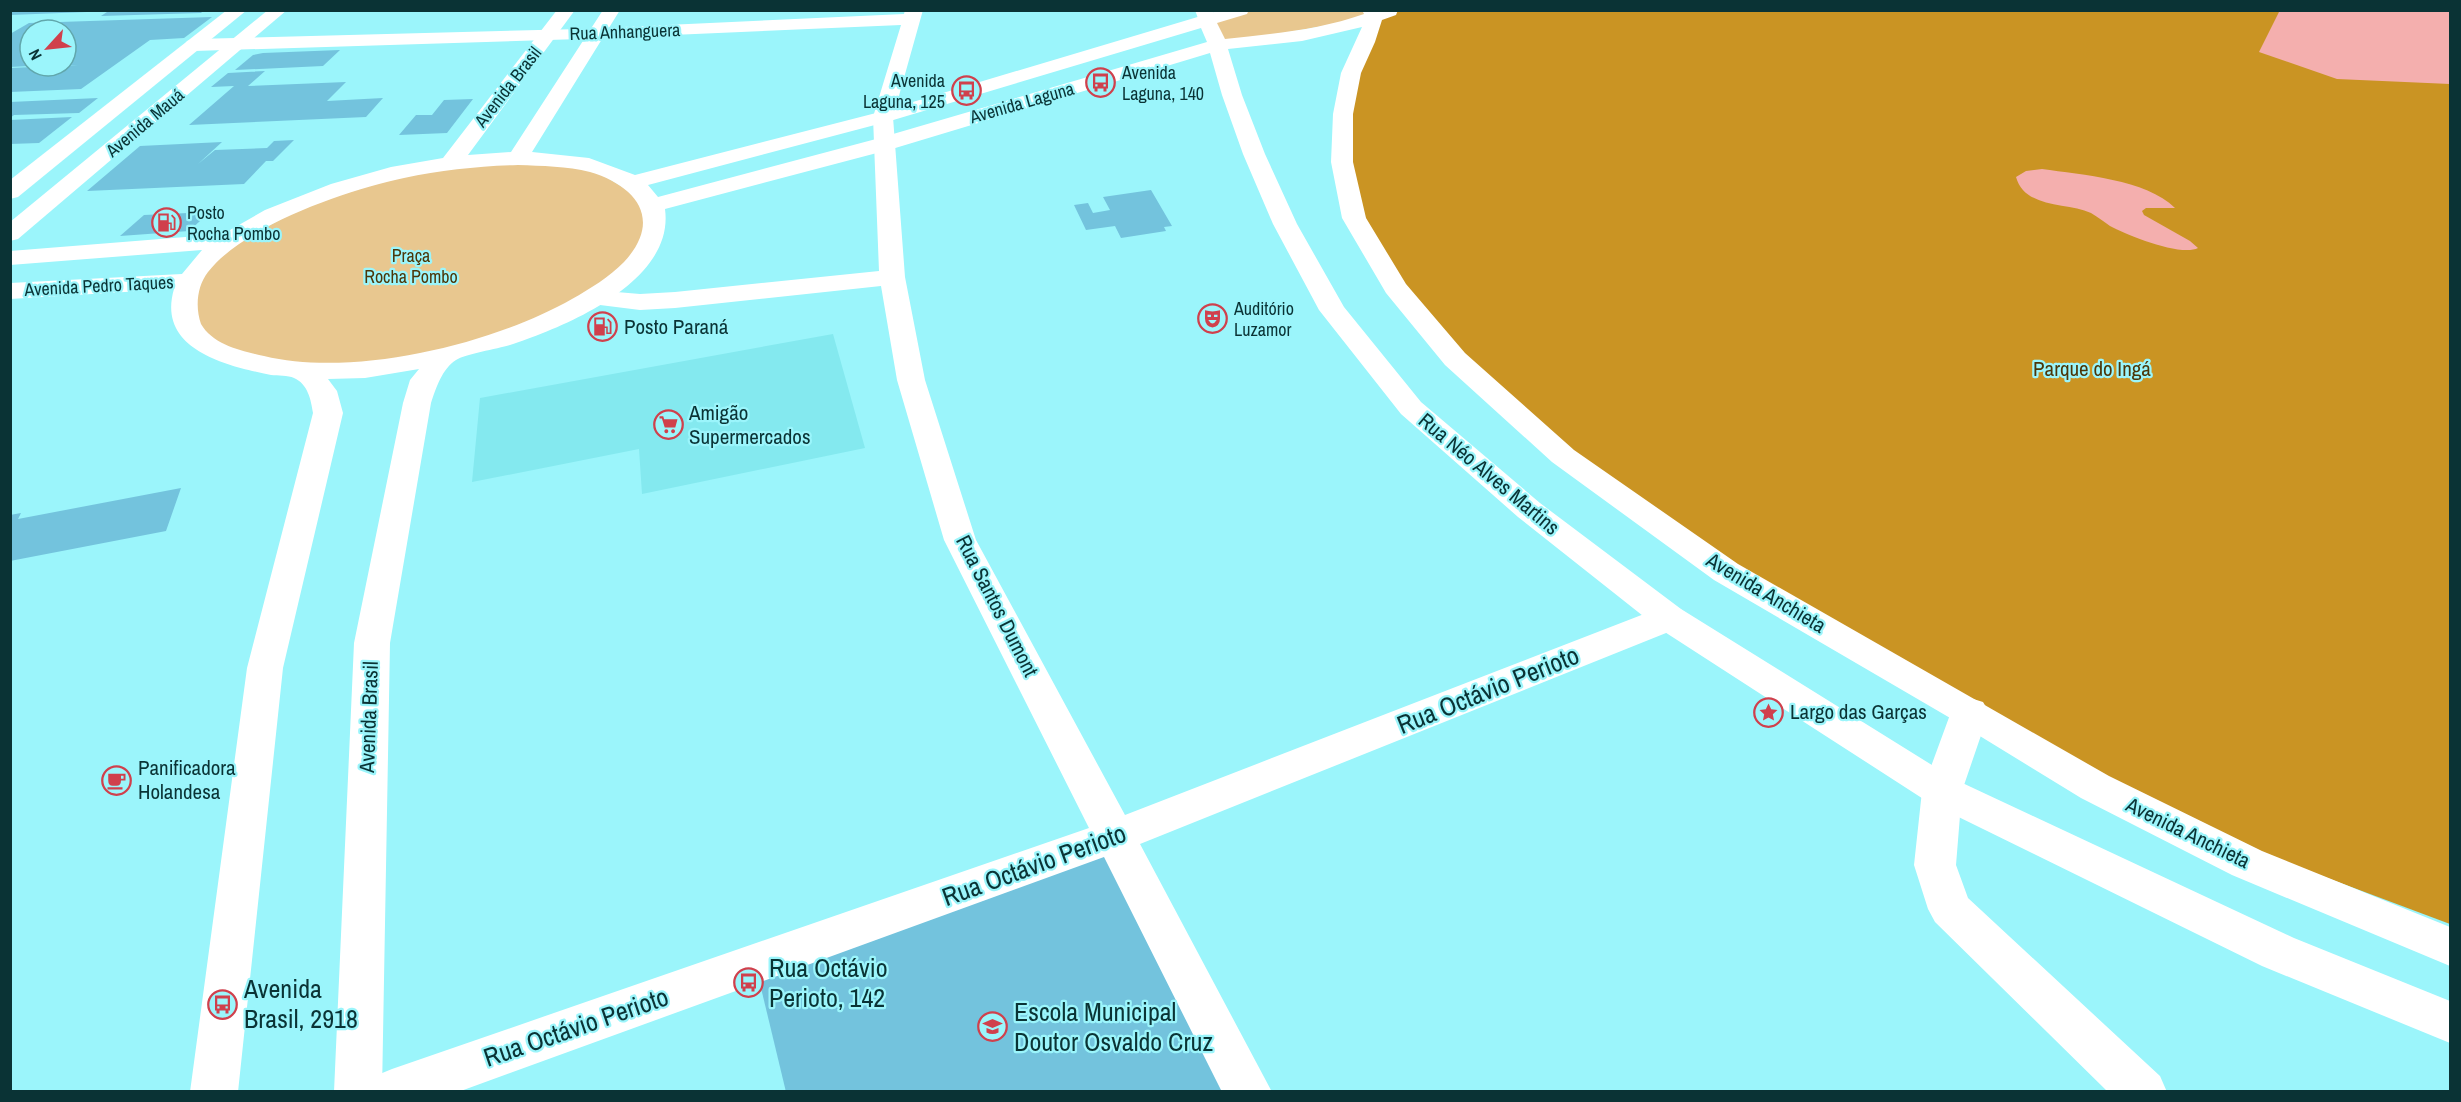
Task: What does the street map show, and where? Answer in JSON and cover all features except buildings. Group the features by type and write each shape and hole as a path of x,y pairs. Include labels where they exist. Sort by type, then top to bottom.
{"main road":[{"name":"Avenida Mauá","path":"10,192 239,10"},
{"name":"Avenida Mauá","path":"10,234 279,10"},
{"name":"Avenida Brasil","path":"450,163 567,10"},
{"name":"Avenida Brasil","path":"518,158 612,10"},
{"name":"Avenida Laguna","path":"632,182 883,131 1209,25 1240,10"},
{"name":"Avenida Laguna","path":"653,205 1209,25 1302,36 1348,26 1379,13"},
{"name":"Avenida Anchieta","path":"1379,13 1351,74 1343,114 1342,162 1354,218 1395,288 1455,359 1563,456 1726,572 1970,712 2095,787 2247,863 2451,947"},
{"name":"Rua Anhanguera","path":"194,45 597,33 913,15"},
{"name":"Rua Santos Dumont","path":"913,15 883,131 892,277 911,380 960,540 1248,1092"},
{"name":"Rua Néo Alves Martins","path":"1209,25 1254,154 1285,224 1332,310 1412,408 1529,510 1669,618 1942,790"},
{"path":"518,158 584,164 611,172 641,188 653,205 656,230 637,263 593,298 527,330 446,355 372,369 305,372 262,365 219,352 192,333 183,309 188,281 227,241 268,218 327,192 392,173 450,163 518,158"},
{"name":"Avenida Pedro Taques","path":"10,258 227,241"},
{"path":"593,298 640,302 675,300 892,277"},
{"name":"Avenida Pedro Taques","path":"10,291 188,281"},
{"name":"Avenida Brasil","path":"358,1092 372,643 417,403 424,380 446,355"},
{"path":"214,1092 265,668 328,413 323,392 305,372"},
{"name":"Rua Octávio Perioto","path":"392,1092 1116,836 1669,618"},
{"path":"1970,712 1942,790 1935,865 1950,909 2143,1092"},
{"path":"1942,790 2278,952 2451,1022"}],"shaded area":[{"path":"2280,10 2450,11 2450,84 2337,79 2259,52"},
{"path":"2042,169 2131,184 2163,198 2175,208 2146,208 2142,211 2144,215 2190,241 2198,248 2179,250 2154,244 2118,230 2091,213 2037,200 2028,195 2016,177 2026,171"},
{"name":"Amigão Supermercados","path":"833,334 865,448 642,494 639,449 472,482 480,398"}],"green space":[{"path":"1241,10 1371,10 1374,17 1217,45 1206,20"},
{"name":"Parque do Ingá","path":"1392,11 2450,11 2450,924 2263,854 1970,712 1563,456 1395,288 1342,162 1343,114 1374,17"},
{"name":"Praça Rocha Pombo","path":"450,163 584,164 653,205 637,263 527,330 406,364 262,365 192,333 188,281 205,262 327,193"}],"place":[{"name":"Avenida Laguna, 140","path":"1101,83"},
{"name":"Avenida Laguna, 125","path":"966,91"},
{"name":"Posto Rocha Pombo","path":"166,223"},
{"name":"Auditório Luzamor","path":"1213,319"},
{"name":"Posto Paraná","path":"603,327"},
{"name":"Amigão Supermercados","path":"668,425"},
{"name":"Largo das Garças","path":"1769,712"},
{"name":"Panificadora Holandesa","path":"117,780"},
{"name":"Rua Octávio Perioto, 142","path":"748,983"},
{"name":"Avenida Brasil, 2918","path":"223,1004"},
{"name":"Escola Municipal Doutor Osvaldo Cruz","path":"993,1027"}]}
